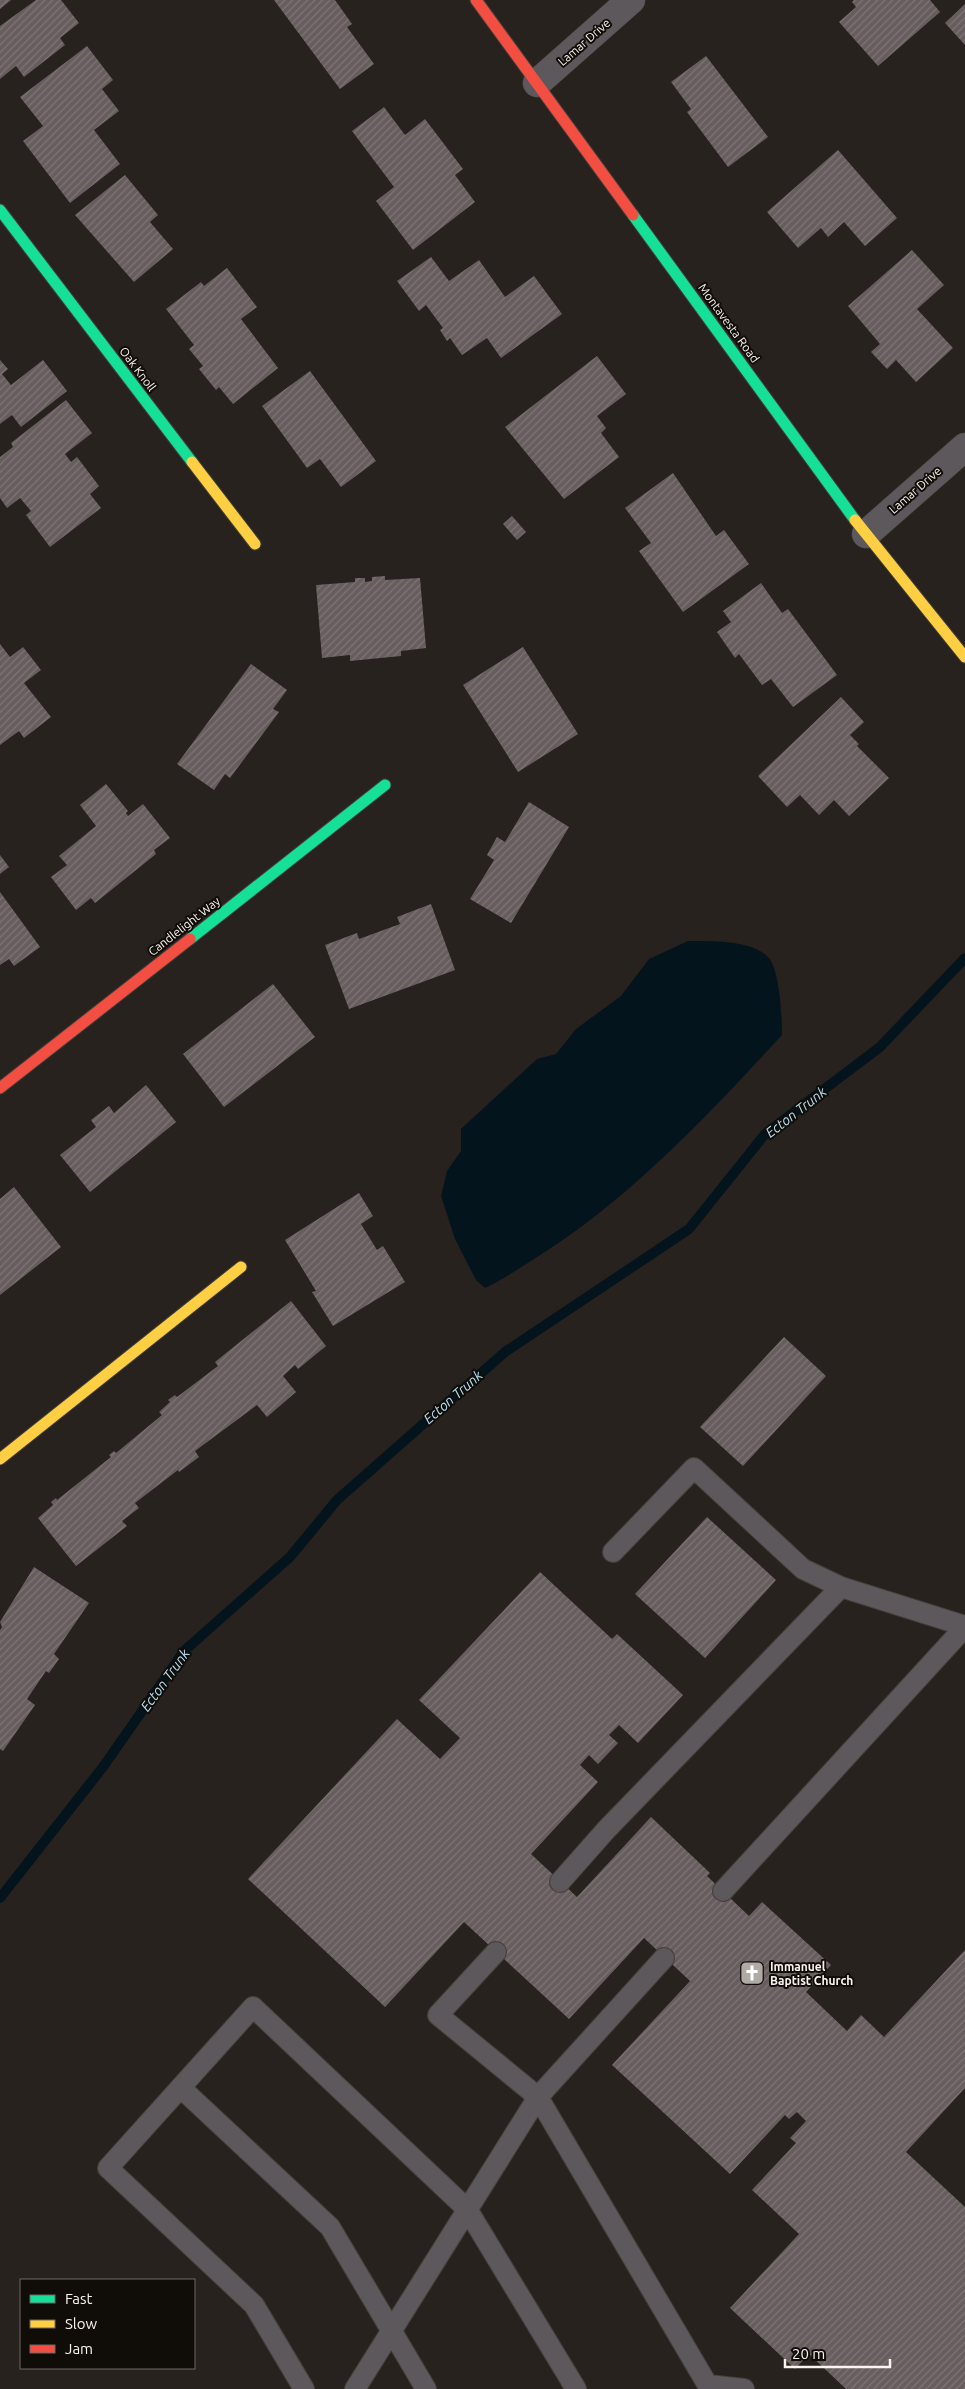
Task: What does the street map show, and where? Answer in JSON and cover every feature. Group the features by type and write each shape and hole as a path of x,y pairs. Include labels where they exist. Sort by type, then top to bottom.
{"street":[{"name":"Montavesta Road","path":"476,0 866,534 965,657"},
{"name":"Lamar Drive","path":"537,83 631,0"},
{"name":"Oak Knoll","path":"0,210 255,544"},
{"name":"Lamar Drive","path":"866,534 965,447"},
{"name":"Candlelight Way","path":"0,1088 385,785"},
{"path":"0,1459 241,1267"}],"lane":[{"path":"614,1552 694,1468 803,1569 841,1587 965,1626 723,1891"},
{"path":"560,1882 606,1830 841,1587"},
{"path":"496,1952 438,2015 538,2096 709,2387 744,2389"},
{"path":"355,2389 538,2096 664,1958"},
{"path":"304,2389 254,2304 108,2168 253,2007 467,2210 576,2389"},
{"path":"181,2088 330,2227 390,2332 426,2389"}],"water":[{"path":"688,941 740,944 760,951 767,956 775,971 777,981 781,1005 782,1035 725,1096 635,1183 569,1236 498,1282 485,1288 476,1280 455,1239 441,1196 447,1171 461,1151 461,1129 537,1059 556,1054 576,1029 621,996 649,959"}],"building":[{"path":"0,0 11,0 0,9"},
{"path":"36,0 61,0 79,23 60,38 65,45 24,77 16,66 0,79 0,26"},
{"path":"274,0 335,0 352,24 347,27 374,64 340,89"},
{"path":"854,0 930,0 940,12 878,66 839,22 856,7 852,2"},
{"path":"965,4 965,45 945,23"},
{"path":"87,46 113,80 102,89 119,111 94,130 120,164 70,203 23,141 43,126 20,97"},
{"path":"706,56 768,137 728,167 687,112 691,109 671,82"},
{"path":"384,107 405,135 425,119 463,169 455,175 475,202 413,250 376,201 394,187 352,131"},
{"path":"838,150 897,218 865,246 844,222 828,237 821,228 798,248 767,212"},
{"path":"125,175 158,215 150,222 173,249 134,282 75,215"},
{"path":"912,250 944,285 917,309 953,348 916,382 896,360 887,369 871,352 880,344 848,306"},
{"path":"431,257 449,281 479,260 505,297 534,276 562,314 501,358 487,338 462,355 450,338 447,341 440,330 443,328 426,305 419,311 397,281"},
{"path":"227,268 257,307 241,319 278,368 233,404 219,387 216,390 199,369 203,366 189,349 194,345 166,309 201,282 204,286"},
{"path":"597,356 626,394 597,416 606,428 601,433 619,457 564,499 505,427"},
{"path":"0,360 8,369 2,374 11,385 43,360 67,391 21,427 12,415 0,424"},
{"path":"310,371 376,461 341,487 320,459 307,468 262,406"},
{"path":"66,400 92,433 65,454 71,462 77,457 99,486 90,494 101,508 50,547 26,515 31,511 20,498 7,508 0,498 0,457 13,447 11,443"},
{"path":"673,473 716,536 724,530 749,564 683,612 639,551 651,543 625,508"},
{"path":"512,516 526,532 517,540 503,524"},
{"path":"385,576 385,580 420,578 426,648 401,651 401,656 350,661 350,655 322,658 316,585 355,582 355,578 365,578 365,582 372,581 372,577"},
{"path":"761,583 782,613 788,609 837,675 793,707 771,679 762,685 739,654 735,658 717,632 731,622 723,611"},
{"path":"0,644 10,657 23,647 41,670 24,683 51,717 24,738 19,731 0,745"},
{"path":"523,647 578,734 518,772 463,685"},
{"path":"251,664 287,690 273,709 279,712 230,778 225,774 214,790 177,764"},
{"path":"841,697 864,722 850,735 859,744 857,746 889,778 849,816 834,800 819,815 800,795 787,807 758,776"},
{"path":"106,784 128,811 126,813 128,816 143,804 170,838 154,850 156,854 95,903 91,898 76,910 51,877 67,865 59,856 96,826 80,805"},
{"path":"529,802 569,827 511,923 470,899 494,860 487,855 497,837 505,842"},
{"path":"0,855 9,867 0,874"},
{"path":"0,892 40,947 14,966 9,959 0,965"},
{"path":"431,904 455,970 349,1009 325,945 357,933 359,939 400,924 397,917"},
{"path":"273,984 315,1037 224,1107 183,1054"},
{"path":"146,1085 176,1122 90,1192 60,1155 96,1127 91,1120 109,1106 114,1113"},
{"path":"14,1187 61,1247 0,1295 0,1199"},
{"path":"359,1193 373,1216 361,1224 377,1250 383,1246 405,1282 333,1326 312,1292 316,1291 285,1240"},
{"path":"291,1301 326,1346 298,1369 295,1365 283,1376 296,1392 267,1417 257,1405 195,1451 199,1457 179,1472 178,1470 135,1503 139,1508 122,1521 127,1526 76,1566 38,1518 53,1505 51,1502 56,1498 57,1500 111,1457 109,1455 114,1451 116,1453 162,1415 159,1412 170,1402 168,1400 175,1395 177,1397 218,1366 215,1362"},
{"path":"784,1337 826,1376 743,1466 700,1427"},
{"path":"707,1517 776,1580 705,1658 635,1594"},
{"path":"34,1567 89,1603 54,1654 59,1659 49,1673 46,1671 27,1699 35,1705 3,1751 0,1749 0,1630 2,1627 0,1622"},
{"name":"Immanuel Baptist Church","path":"540,1572 612,1639 617,1634 683,1695 638,1743 619,1725 609,1735 618,1743 598,1764 589,1755 580,1765 598,1782 531,1854 577,1897 651,1817 710,1873 707,1876 749,1916 762,1902 831,1965 806,1992 847,2031 861,2015 884,2037 965,1950 965,2088 906,2152 965,2207 965,2389 846,2389 809,2354 795,2369 730,2308 799,2234 752,2190 796,2143 790,2138 806,2121 797,2112 789,2119 785,2115 730,2174 612,2065 690,1981 644,1938 569,2019 464,1922 385,2007 248,1879 397,1719 440,1759 460,1738 419,1700"}],"waterway":[{"name":"Ecton Trunk","path":"0,1898 103,1767 184,1651 290,1557 337,1500 505,1352 689,1229 765,1134 880,1047 965,958"}],"traffic: fast":[{"path":"0,210 192,462"},
{"path":"633,215 855,520"},
{"path":"190,939 385,785"}],"traffic: slow":[{"path":"192,462 255,544"},
{"path":"855,520 965,657"},
{"path":"0,1459 241,1267"}],"traffic: jam":[{"path":"476,0 633,215"},
{"path":"0,1088 190,939"}],"place":[{"name":"Immanuel Baptist Church","path":"752,1973"}]}
